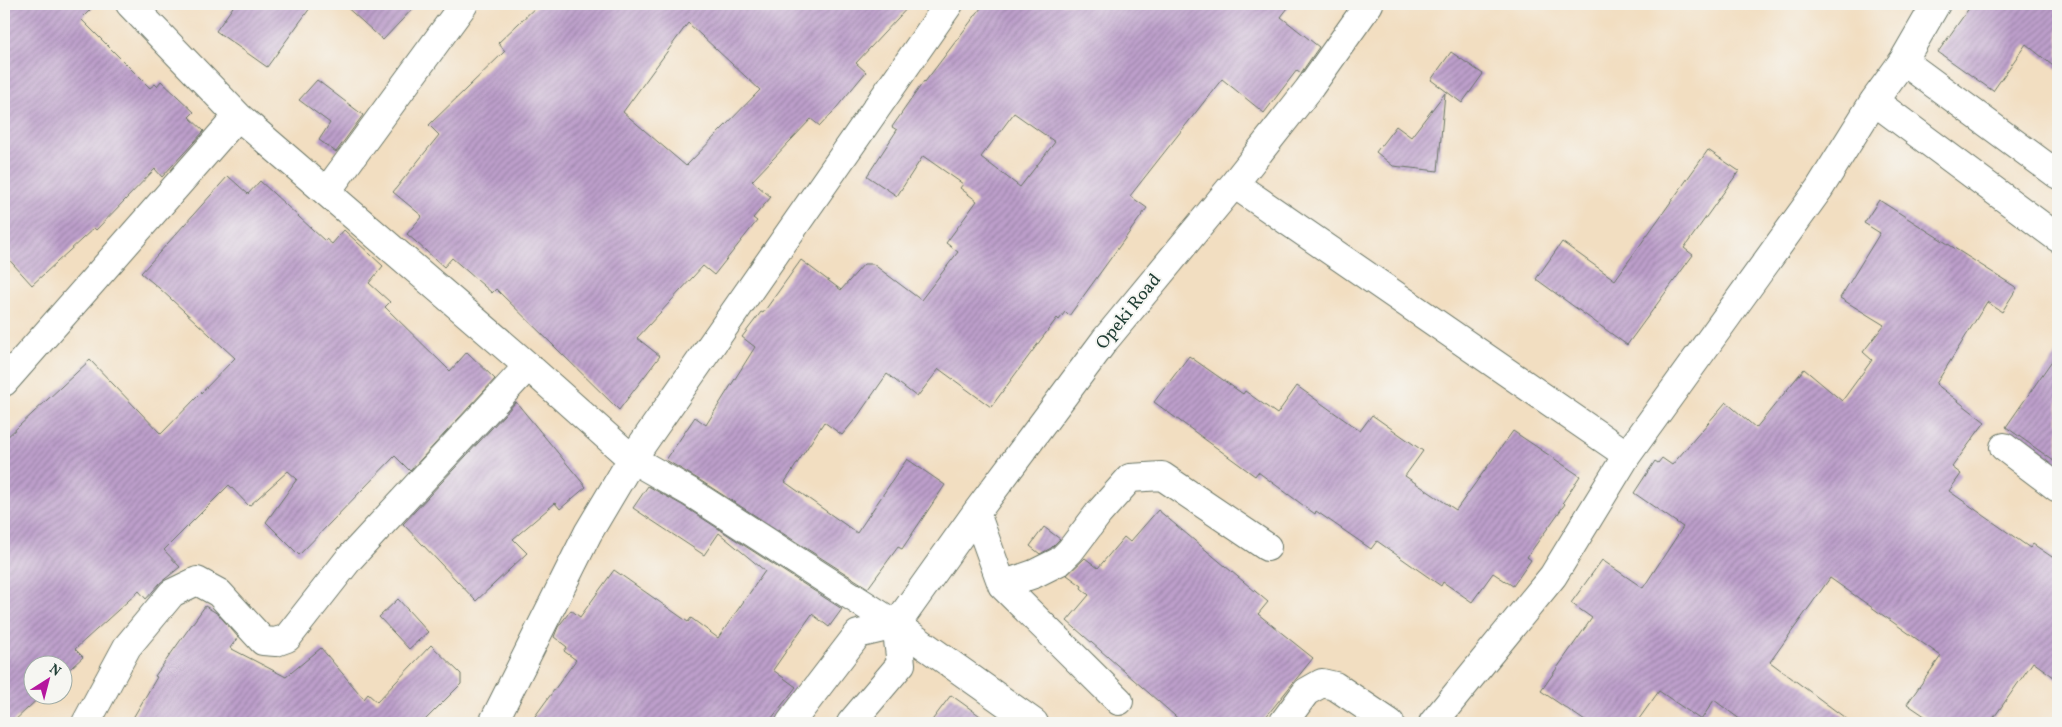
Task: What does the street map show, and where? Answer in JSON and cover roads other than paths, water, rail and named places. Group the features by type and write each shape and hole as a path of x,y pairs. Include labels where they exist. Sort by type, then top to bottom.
{"street":[{"path":"130,4 238,116 327,191 632,459 690,492 896,625 1034,723"},
{"path":"327,191 464,4"},
{"path":"493,723 588,533 632,459 949,4"},
{"name":"Opeki Road","path":"896,625 976,513 1105,340 1234,184 1308,90 1369,4"},
{"path":"1433,723 1553,576 1627,456 1819,189 1874,101 1902,61 1936,4"},
{"path":"1902,61 2058,175"},
{"path":"1874,101 2058,238"},
{"path":"4,382 238,116"},
{"path":"1234,184 1627,456"},
{"path":"86,723 127,647 172,593 197,580 219,593 263,640 276,642 287,638 349,559 528,366"},
{"path":"2004,447 2058,488"},
{"path":"1002,585 1034,574 1060,561 1130,478 1162,476 1267,547"},
{"path":"976,513 1002,585 1119,701"},
{"path":"790,723 858,634 896,625"},
{"path":"851,723 901,664 896,625"},
{"path":"1283,723 1306,692 1322,683 1335,686 1390,723"}]}
